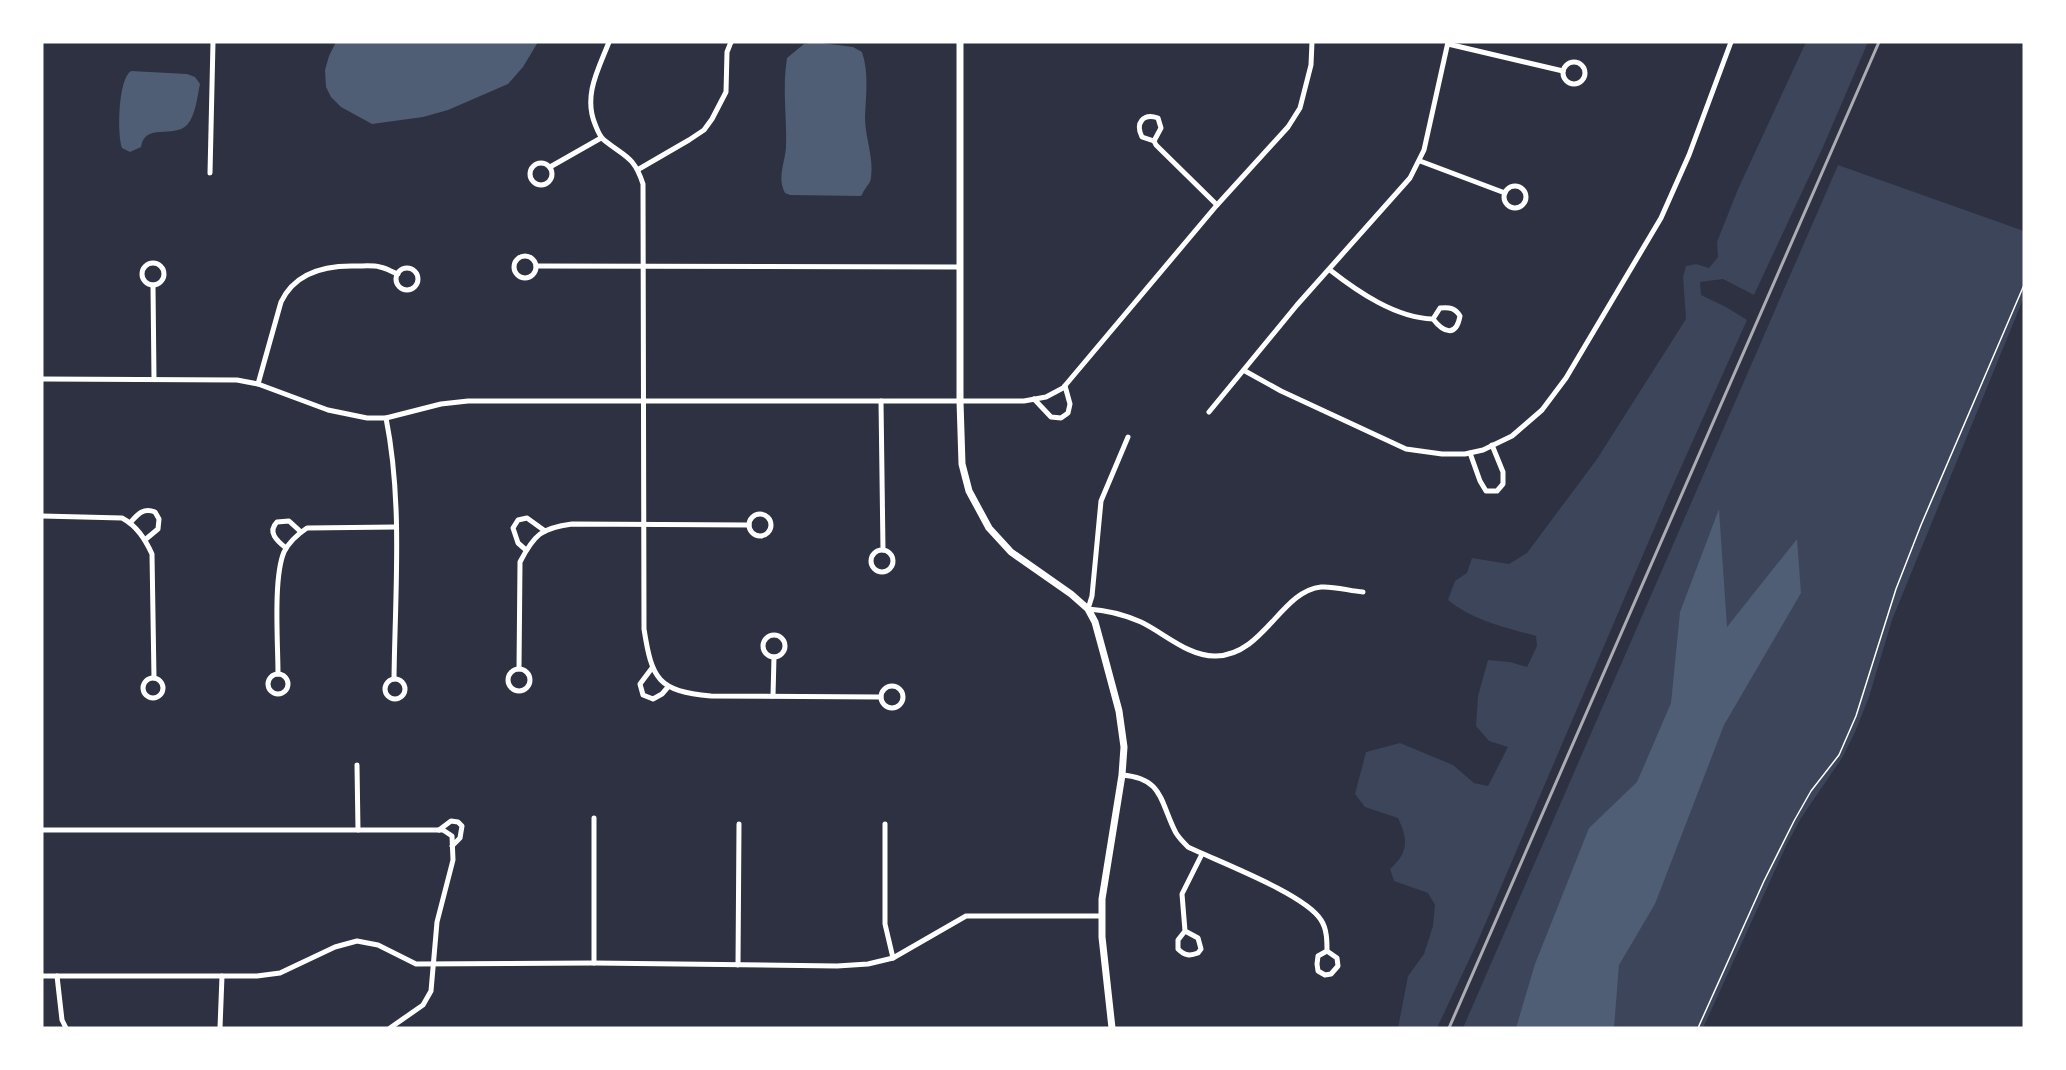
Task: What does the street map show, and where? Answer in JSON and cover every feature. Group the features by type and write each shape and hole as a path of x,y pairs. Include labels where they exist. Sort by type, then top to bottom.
{"street":[{"path":"210,173 213,42"},
{"path":"609,42 593,81 592,117 601,138 633,160 644,184 644,629 652,668 668,687 684,694 881,697"},
{"path":"639,169 704,130 712,119 726,92 727,52 731,42"},
{"path":"960,42 960,401 964,476 982,518 994,534 1011,552 1071,594 1088,609 1099,635 1120,719 1124,747 1122,775 1103,882 1101,916 1112,1028"},
{"path":"42,379 237,380 258,384 328,410 367,418 386,418 441,404 468,401 960,401 1034,399 1054,394 1065,386 1217,205 1288,127 1300,108 1311,65 1312,42"},
{"path":"1245,371 1281,391 1406,449 1442,454 1470,453 1512,436 1542,410 1566,378 1661,218 1689,155 1731,42"},
{"path":"1209,412 1298,305 1397,195 1420,161 1448,43 1563,71"},
{"path":"1575,62 1583,66 1585,74 1582,81 1572,84 1564,79 1563,71 1566,64 1575,62"},
{"path":"1154,141 1161,128 1158,118 1145,117 1139,122 1138,131 1142,138 1154,141 1217,205"},
{"path":"550,167 601,138"},
{"path":"1420,161 1505,193"},
{"path":"543,163 550,167 553,174 548,183 540,185 532,180 530,174 534,165 543,163"},
{"path":"1510,187 1520,187 1526,193 1526,201 1521,207 1511,208 1504,201 1505,193 1510,187"},
{"path":"523,256 532,258 536,266 533,274 526,278 518,276 513,267 518,258 523,256"},
{"path":"155,263 162,268 164,275 161,282 153,285 146,283 142,274 146,266 155,263"},
{"path":"258,384 281,302 285,293 298,280 308,274 337,266 379,266 398,274"},
{"path":"536,266 960,267"},
{"path":"403,269 412,269 418,277 417,285 411,290 403,290 397,282 398,274 403,269"},
{"path":"1330,270 1351,286 1390,307 1419,318 1433,319 1449,331 1454,330 1458,325 1460,316 1448,307 1440,308 1433,319"},
{"path":"153,285 154,379"},
{"path":"1034,399 1051,417 1061,418 1068,413 1070,404 1065,386"},
{"path":"881,401 883,550"},
{"path":"386,418 392,447 396,527 394,679"},
{"path":"1088,609 1092,596 1101,501 1128,437"},
{"path":"1470,453 1486,491 1497,491 1503,484 1503,472 1492,445"},
{"path":"130,524 141,512 147,510 155,512 159,519 158,529 146,539"},
{"path":"762,514 769,518 772,525 769,532 762,536 753,534 749,525 753,516 762,514"},
{"path":"42,516 117,518 130,524 146,539 152,554 154,678"},
{"path":"526,550 518,543 513,528 518,520 527,518 545,531"},
{"path":"286,548 277,541 273,526 277,522 289,521 301,532"},
{"path":"519,669 520,562 534,539 552,526 749,525"},
{"path":"278,674 279,570 286,548 307,528 396,527"},
{"path":"883,550 891,554 894,561 891,568 881,572 873,567 871,561 875,552 883,550"},
{"path":"1088,609 1138,621 1198,653 1215,657 1243,649 1270,626 1291,603 1307,591 1322,587 1363,592"},
{"path":"772,635 781,638 785,644 782,654 774,657 767,655 762,646 764,640 772,635"},
{"path":"773,696 774,657"},
{"path":"652,668 640,684 643,695 653,699 668,687"},
{"path":"519,669 526,671 530,678 528,687 520,691 512,688 508,680 512,671 519,669"},
{"path":"891,686 899,688 903,697 898,706 891,708 883,703 881,697 882,691 891,686"},
{"path":"357,765 358,830"},
{"path":"1122,775 1141,778 1159,792 1177,836 1188,847 1288,894 1312,909 1323,921 1327,935 1327,951"},
{"path":"594,818 594,963"},
{"path":"439,830 451,821 458,822 462,826 460,838 452,846"},
{"path":"738,965 739,824"},
{"path":"885,824 885,924 893,958"},
{"path":"42,830 439,830 449,832 452,836 453,860 437,922 432,991 423,1005 390,1028"},
{"path":"1185,931 1198,938 1201,949 1198,953 1183,954 1178,949 1178,940 1185,931 1182,894 1202,854"},
{"path":"42,976 257,976 280,973 335,947 357,941 378,945 416,964 594,963 837,966 868,964 893,958 966,916 1101,916"},
{"path":"1327,951 1337,958 1338,966 1331,974 1325,975 1318,971 1317,964 1318,956 1327,951"},
{"path":"57,976 62,1020 66,1028"},
{"path":"220,1028 222,976"}],"path":[{"path":"1698,1028 1764,881 1794,821 1811,791 1839,755 1856,716 1893,599 1921,525 2024,285"}],"shaded area":[{"path":"336,42 538,42 523,67 508,84 448,110 423,117 372,124 341,107 331,97 326,87 325,70"},
{"path":"814,42 853,47 862,52 866,76 865,125 872,170 869,183 860,196 790,195 785,193 783,187 787,58 804,44"},
{"path":"1806,42 1868,42 1823,147 1754,295 1723,279 1700,282 1701,295 1747,320 1669,494 1477,943 1437,1028 1398,1028 1408,976 1424,954 1433,926 1435,905 1428,893 1394,881 1390,869 1404,851 1404,832 1398,818 1365,807 1355,794 1366,752 1400,743 1453,765 1474,783 1488,786 1508,747 1489,741 1476,726 1478,696 1488,660 1510,662 1527,667 1537,646 1536,636 1490,622 1457,607 1448,600 1455,581 1467,573 1472,558 1509,564 1527,553 1597,459 1686,319 1683,277 1686,266 1696,264 1709,268 1718,257 1717,242 1738,189"},
{"path":"131,71 187,74 195,77 200,84 194,111 187,125 174,131 148,135 141,147 130,152 122,148 119,120 123,84"},
{"path":"1838,165 2024,231 2024,297 1892,620 1869,697 1855,732 1842,758 1801,818 1787,844 1703,1028 1463,1028"},
{"path":"1719,509 1727,627 1797,539 1801,593 1724,725 1655,904 1619,965 1614,1028 1516,1028 1535,964 1589,828 1637,782 1671,703 1680,612"}],"railway":[{"path":"1449,1028 1879,42"}]}
